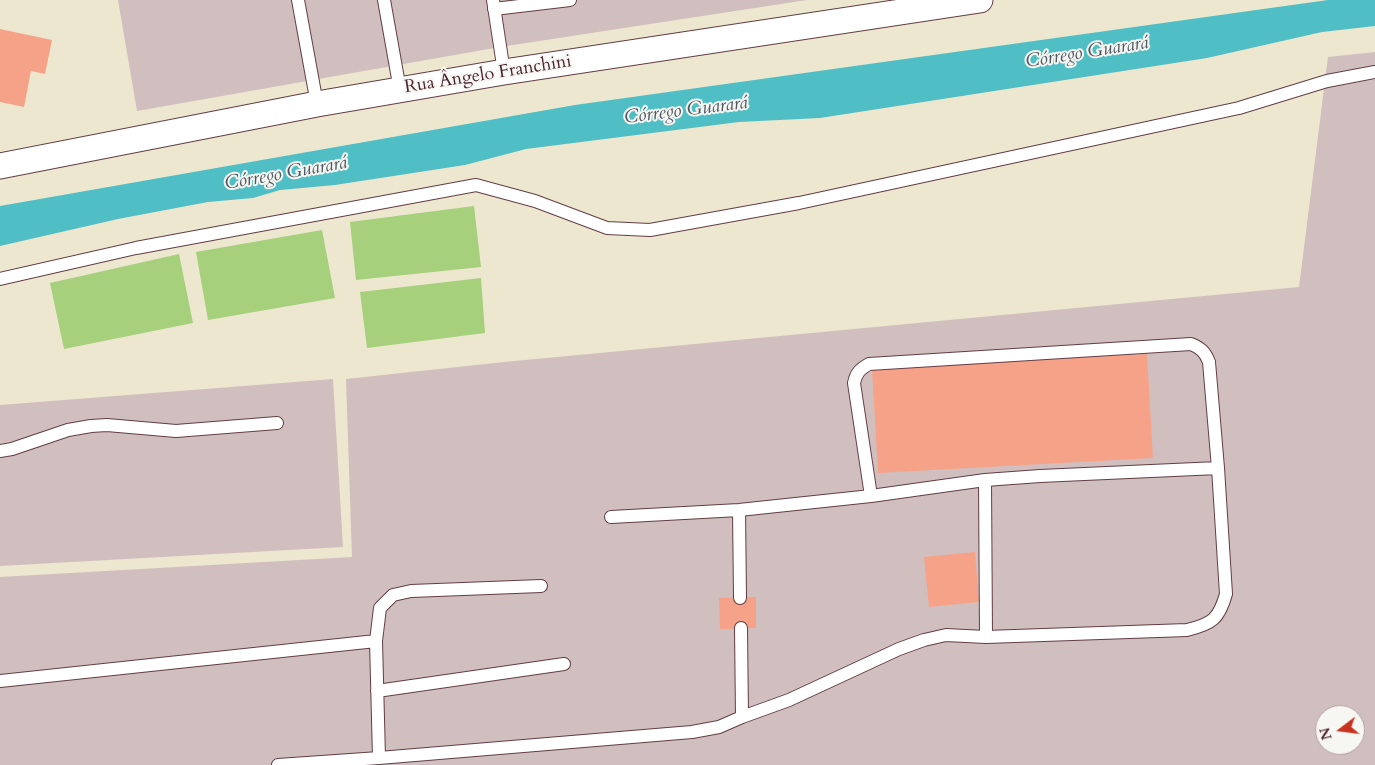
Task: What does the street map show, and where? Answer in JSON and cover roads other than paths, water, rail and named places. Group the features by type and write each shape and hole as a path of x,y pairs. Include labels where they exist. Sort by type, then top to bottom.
{"street":[{"name":"Rua Ângelo Franchini","path":"0,166 317,104 504,72 980,0"}],"lane":[{"path":"298,0 317,104"},
{"path":"384,0 400,90"},
{"path":"504,72 494,4 570,0"},
{"path":"0,279 136,248 476,185 535,201 607,228 650,230 799,203 1239,108 1327,82 1375,72"},
{"path":"278,765 692,732 719,727 789,700 899,649 924,640 946,635 986,637 1187,630 1213,620 1222,610 1226,594 1209,362 1199,347 1191,344 869,364 856,375 854,382 871,496"},
{"path":"0,451 12,449 68,430 91,426 107,425 176,431 277,423"},
{"path":"611,517 739,510 871,496 985,480 1218,468"},
{"path":"985,480 986,637"},
{"path":"739,510 740,598"},
{"path":"379,758 376,641 380,608 392,596 411,592 541,586"},
{"path":"741,628 742,717"},
{"path":"0,681 376,641"},
{"path":"377,691 564,664"}],"water":[{"name":"Córrego Guarará","path":"1328,0 1375,0 1375,26 1322,32 1207,58 820,118 739,122 526,149 465,165 335,185 280,190 253,198 208,202 118,219 0,246 0,206 575,105"}]}
